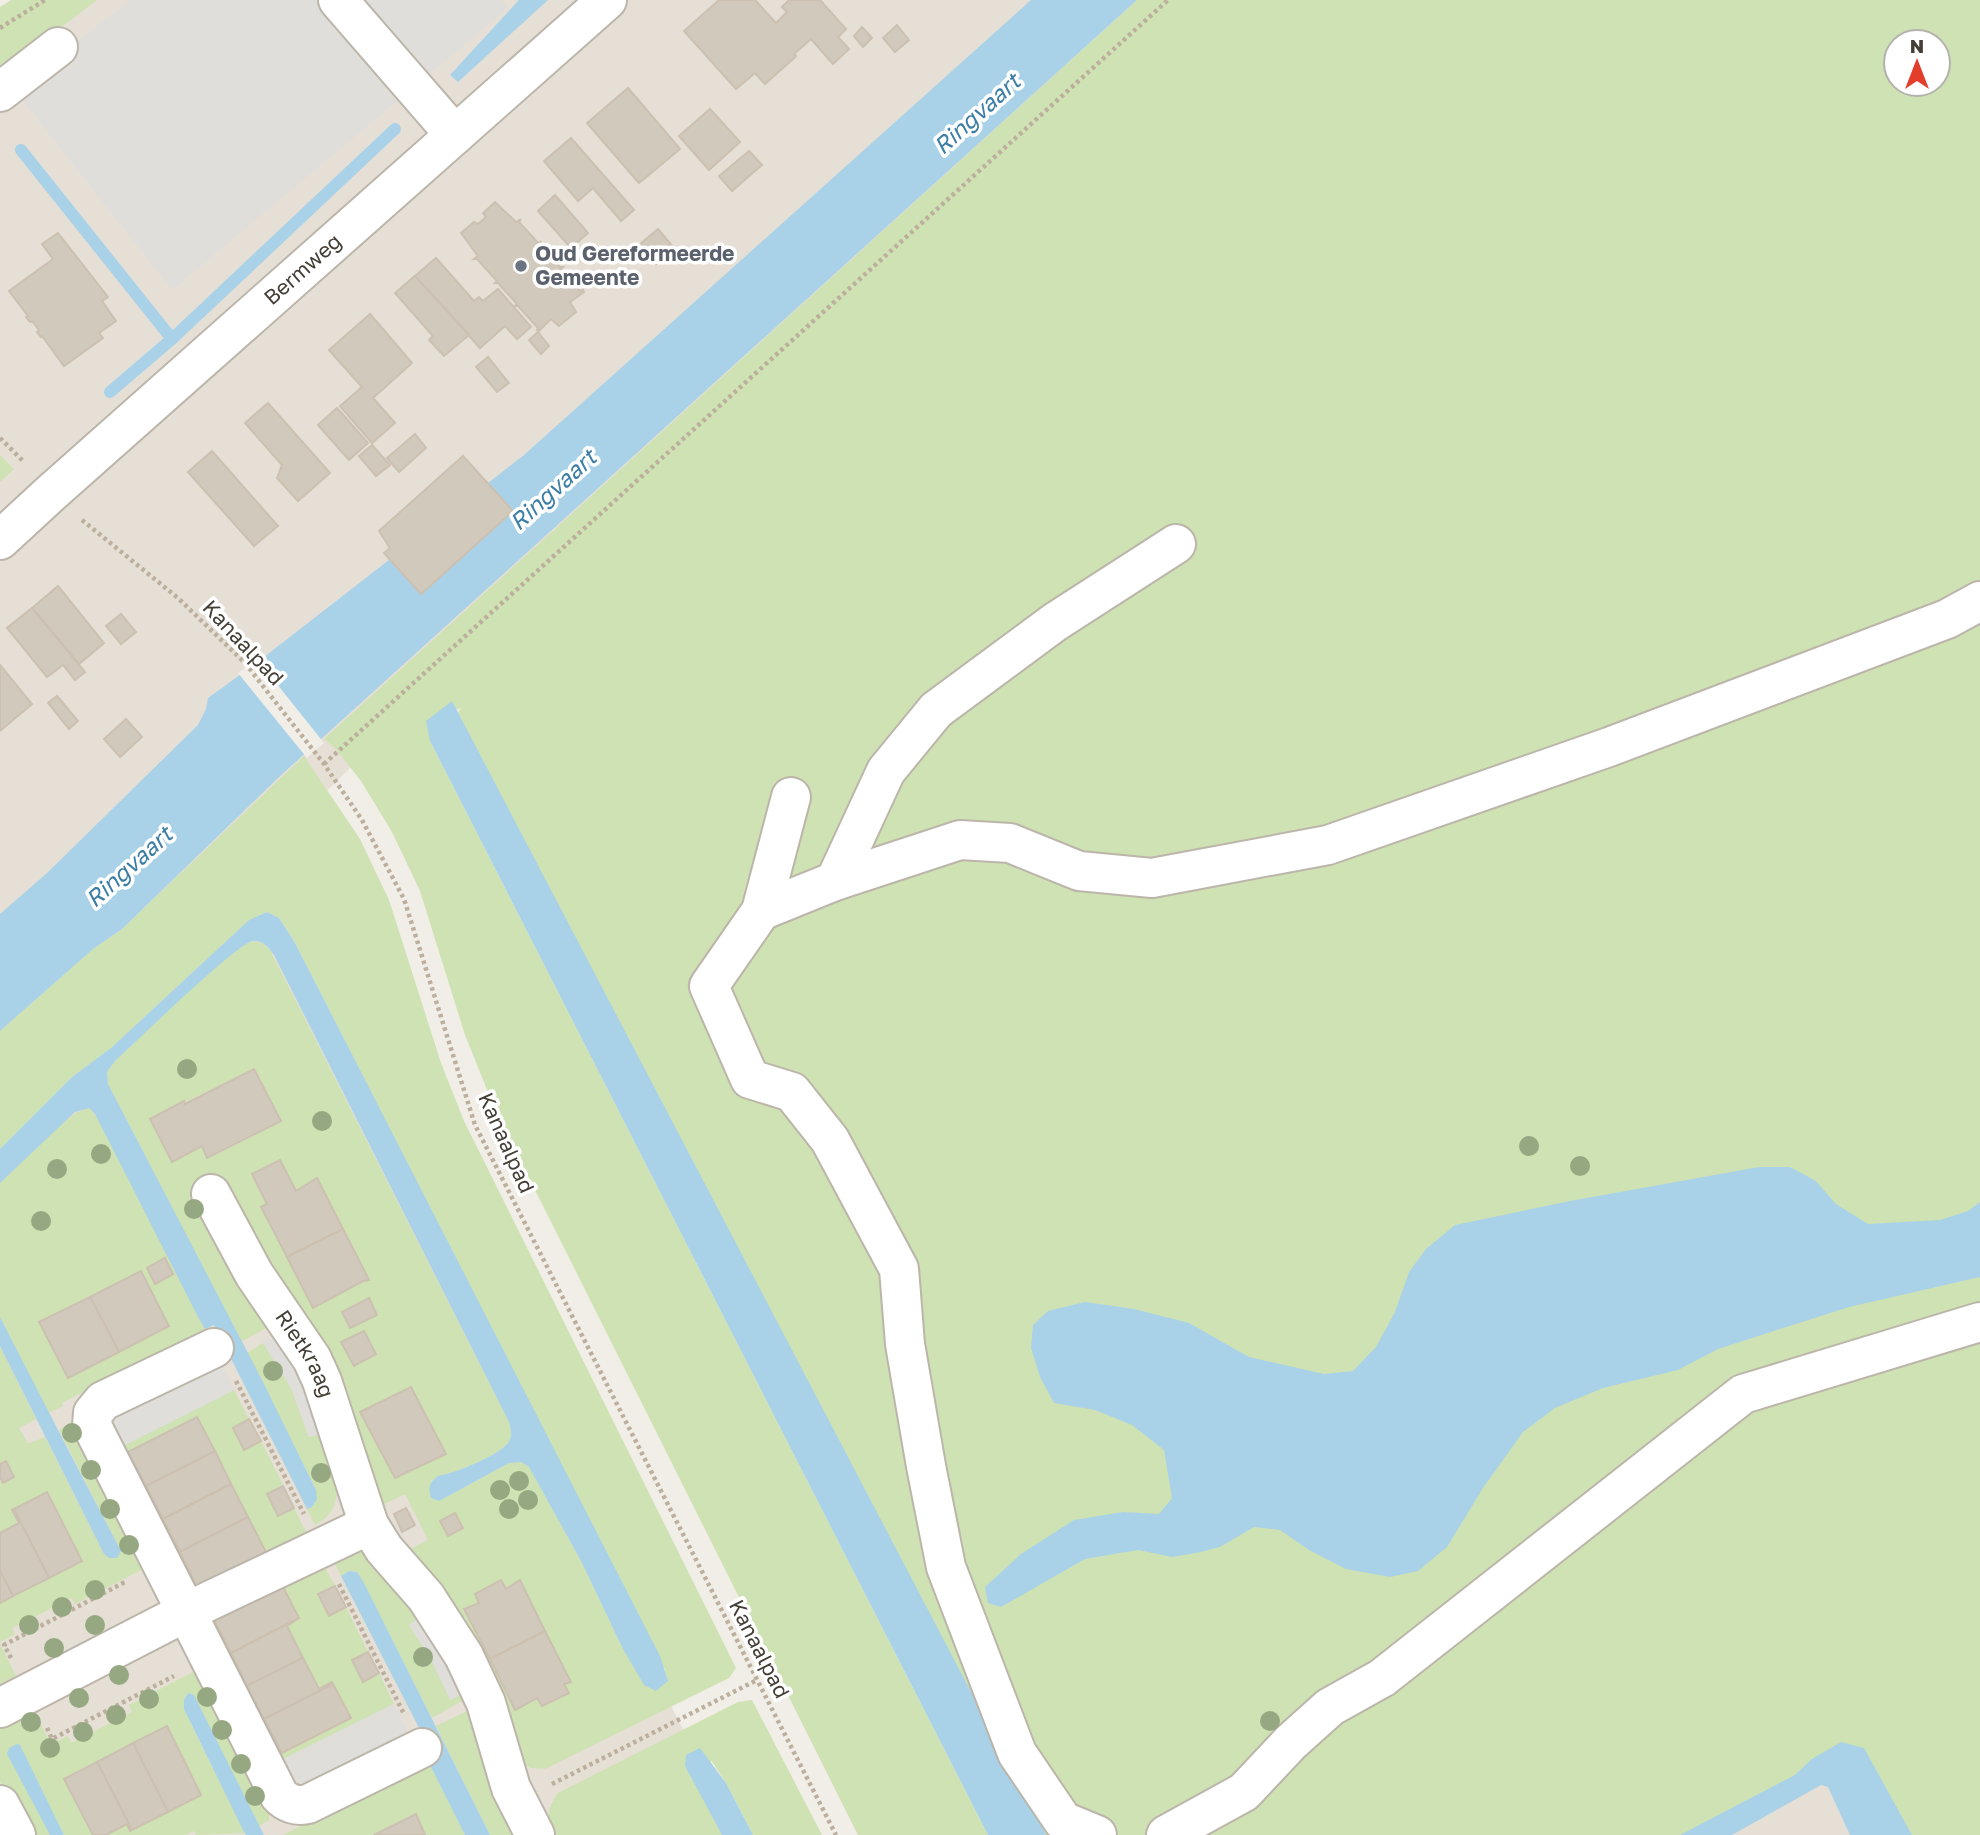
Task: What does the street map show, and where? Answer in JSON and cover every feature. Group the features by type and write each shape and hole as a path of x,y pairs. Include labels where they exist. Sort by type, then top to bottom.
{"street":[{"path":"338,0 455,135"},
{"name":"Bermweg","path":"0,540 607,0"},
{"path":"0,92 58,47"},
{"path":"835,881 886,771 936,710 1055,621 1176,544"},
{"path":"761,911 835,881 960,840 1010,843 1079,871 1152,878 1328,845 1609,747 1947,619 1980,601"},
{"path":"791,797 761,911 709,986 750,1079 792,1092 830,1140 899,1269 905,1344 946,1567 1017,1753 1063,1821 1097,1835"},
{"name":"Rietkraag","path":"211,1194 254,1274 312,1360 322,1381 369,1525 384,1549 426,1597 464,1656 486,1703 517,1801 536,1835"},
{"path":"1166,1835 1244,1792 1291,1742 1330,1707 1382,1678 1743,1394 1980,1322"},
{"path":"214,1349 103,1401 97,1406 92,1419 93,1432 283,1799 296,1805 308,1804 422,1748"},
{"path":"0,1708 186,1612 369,1525"},
{"path":"0,1805 16,1835"}],"path":[{"path":"0,28 46,0"},
{"path":"324,764 1168,0"},
{"name":"Kanaalpad","path":"51,493 178,598 245,663 324,764 362,820 404,899 475,1125 836,1835"},
{"path":"517,1801 757,1680"}],"shaded area":[{"path":"95,0 1133,0 240,876 738,1835 0,1835 0,77"},
{"path":"131,0 501,0 508,8 172,290 14,89"},
{"path":"277,1335 290,1354 324,1433 309,1437 291,1388 263,1343"},
{"path":"221,1364 234,1390 121,1447 108,1421"},
{"path":"422,1616 465,1693 450,1700 431,1659 409,1625"},
{"path":"394,1704 408,1732 297,1788 282,1760"},
{"path":"1834,1773 1860,1835 1716,1835"}],"green space":[{"path":"11,0 97,0 0,74 0,7"},
{"path":"1137,0 1980,0 1980,1835 1872,1835 1841,1762 1694,1835 1027,1835 450,726 461,708 456,710 452,702 430,741 988,1835 858,1835 496,1112 465,1035 420,891 392,832 361,781 335,748 324,739"},
{"path":"0,455 14,469 0,482"},
{"path":"304,756 360,839 389,900 441,1063 464,1121 736,1668 729,1678 545,1769 531,1768 523,1764 406,1551 428,1540 405,1494 378,1507 270,1326 241,1342 108,1084 107,1072 115,1061 225,959 241,947 254,942 262,943 270,950 509,1422 511,1438 503,1448 476,1463 438,1476 431,1482 439,1501 509,1463 521,1462 529,1467 581,1561 623,1649 666,1672 294,941 279,918 267,912 249,920 111,1048 72,1077 0,1149 0,1031 93,949 122,929","holes":["254,1069 257,1075 207,1158 202,1146 172,1162 150,1119","280,1160 296,1191 317,1179 368,1280 313,1308 262,1207 267,1204 252,1174","364,1331 376,1354 342,1342","369,1407 422,1407 446,1454 420,1466 372,1436 360,1412","455,1513 463,1528 448,1536 440,1521","501,1580 506,1589 520,1581 571,1682 564,1684 568,1693 542,1706 537,1698 515,1710 464,1609 479,1603 475,1593"]},
{"path":"89,1108 98,1119 205,1329 62,1403 63,1406 48,1413 0,1317 0,1183 57,1128 80,1111","holes":["141,1271 169,1326 68,1378 65,1374 90,1297"]},
{"path":"263,1343 291,1388 309,1437 324,1433 337,1493 329,1514 315,1525 307,1509 315,1503 316,1490 247,1353"},
{"path":"0,1346 36,1419 19,1428 28,1444 45,1437 104,1554 121,1551 59,1430 66,1426 77,1429 147,1567 75,1604 72,1598 12,1628 15,1634 0,1642 0,1603 82,1560 47,1493 13,1510 19,1523 0,1533 0,1477 14,1477 6,1461 0,1464"},
{"path":"234,1390 249,1419 233,1428 244,1449 261,1441 283,1485 267,1494 277,1515 294,1508 306,1532 266,1552 196,1417 128,1452 197,1587 194,1589 121,1447"},
{"path":"346,1552 361,1553 369,1557 422,1616 409,1625 431,1659 450,1699 465,1693 467,1698 432,1718 357,1572 349,1571 341,1576 332,1558"},
{"path":"322,1562 335,1586 318,1594 329,1616 346,1607 368,1652 352,1661 363,1681 379,1673 394,1704 282,1760 210,1619 213,1618 283,1753 351,1718 332,1682 319,1689 287,1626 300,1619 281,1583"},
{"path":"0,1644 16,1676 0,1684"},
{"path":"199,1669 270,1808 269,1820 259,1826 194,1695 188,1693 184,1705 191,1724 245,1833 196,1835 194,1831 185,1835 106,1835 127,1824 132,1830 201,1795 166,1727 64,1779 93,1835 64,1835 18,1744 38,1810 50,1835 28,1835 0,1781 0,1728 34,1711 51,1744 68,1736 71,1743 132,1712 129,1705"},
{"path":"752,1700 822,1835 753,1835 711,1760 710,1811 722,1835 552,1835 549,1813 558,1793 738,1702"},
{"path":"471,1709 518,1835 490,1835 436,1726"},
{"path":"428,1761 465,1835 425,1835 416,1814 374,1835 283,1835"}],"water":[{"path":"519,0 548,0 458,82 450,75"},
{"name":"Ringvaart","path":"1031,0 1137,0 278,778 122,929 93,949 0,1031 0,914 47,873 198,725 208,698 524,455"},
{"path":"452,701 1046,1835 988,1835 430,741 426,721"},
{"path":"267,912 279,918 294,941 660,1656 668,1681 656,1691 644,1685 623,1649 581,1561 529,1467 521,1462 509,1463 439,1501 431,1498 430,1485 438,1476 476,1463 503,1448 511,1435 509,1422 274,955 265,945 253,941 244,946 185,995 115,1061 107,1072 108,1084 316,1490 317,1499 312,1507 307,1509 214,1325 205,1329 198,1317 95,1114 89,1108 75,1112 0,1183 0,1149 72,1077 111,1048 249,920"},
{"path":"1759,1167 1790,1167 1816,1181 1836,1204 1868,1224 1940,1220 1968,1211 1980,1202 1980,1277 1849,1307 1718,1349 1678,1370 1603,1388 1555,1408 1523,1432 1483,1488 1447,1547 1418,1571 1390,1577 1346,1569 1309,1550 1280,1530 1254,1527 1220,1547 1196,1553 1172,1557 1138,1550 1085,1559 1001,1607 988,1603 985,1587 1021,1554 1074,1520 1123,1512 1159,1514 1172,1498 1164,1450 1132,1425 1095,1410 1054,1403 1040,1377 1031,1348 1033,1325 1048,1311 1085,1302 1134,1309 1189,1323 1249,1357 1324,1374 1353,1371 1376,1347 1395,1312 1409,1272 1426,1249 1455,1225"},
{"path":"0,1317 121,1551 117,1558 109,1558 104,1554 0,1346"},
{"path":"349,1571 357,1572 364,1583 490,1835 465,1835 428,1761 434,1757 341,1576"},
{"path":"188,1693 194,1695 264,1835 246,1835 243,1830 184,1709 184,1700"},
{"path":"1841,1742 1864,1748 1912,1835 1850,1835 1828,1787 1821,1785 1732,1835 1680,1835 1795,1775 1812,1759"},
{"path":"20,1745 64,1835 50,1835 7,1754 9,1748"},
{"path":"700,1748 726,1783 753,1835 722,1835 685,1766 686,1755"}],"pier":[{"path":"257,659 324,743 307,758 238,673"}],"building":[{"path":"719,0 755,0 776,23 787,12 782,7 789,0 820,0 846,29 838,37 849,49 833,64 811,39 765,84 755,73 736,89 684,31"},
{"path":"897,25 909,40 895,52 883,38"},
{"path":"862,27 872,38 863,47 854,36"},
{"path":"628,88 680,149 639,183 587,123"},
{"path":"710,109 740,142 709,170 679,136"},
{"path":"571,138 634,210 621,221 593,188 578,201 544,161"},
{"path":"749,151 762,165 732,191 719,176"},
{"path":"555,195 588,233 571,248 538,211"},
{"name":"Oud Gereformeerde Gemeente","path":"495,202 516,222 521,219 519,222 539,244 541,241 540,245 563,267 561,269 580,291 583,290 584,292 570,302 576,312 559,326 551,319 537,330 518,306 515,306 517,304 495,283 497,281 474,259 478,256 461,233 474,222 478,224 486,217 483,213"},
{"path":"658,229 674,248 656,264 639,245"},
{"path":"58,233 108,297 102,301 116,321 99,333 103,338 64,366 9,291 53,259 42,244"},
{"path":"436,258 474,301 479,297 483,301 498,289 531,327 517,339 505,326 480,348 415,276"},
{"path":"415,276 469,335 444,356 429,340 433,336 395,293"},
{"path":"370,314 412,363 373,398 395,423 372,443 340,406 362,387 329,350"},
{"path":"538,332 549,346 541,354 529,340"},
{"path":"488,357 509,383 497,392 476,367"},
{"path":"268,403 330,473 298,501 277,478 282,465 245,423"},
{"path":"337,408 368,443 349,460 318,425"},
{"path":"415,434 426,448 399,472 387,458"},
{"path":"372,445 390,465 376,476 359,456"},
{"path":"212,451 278,526 254,546 188,472"},
{"path":"463,456 513,511 421,594 384,553 390,548 379,531"},
{"path":"58,586 104,643 79,664 32,608"},
{"path":"32,608 85,672 75,680 63,665 47,677 7,628"},
{"path":"121,614 136,632 121,644 106,626"},
{"path":"0,665 32,704 0,731"},
{"path":"57,696 78,721 69,729 48,703"},
{"path":"126,719 142,737 120,757 104,739"},
{"path":"254,1069 281,1121 207,1158 202,1146 172,1162 150,1119"},
{"path":"280,1160 296,1191 317,1178 343,1229 287,1257 261,1207 267,1204 252,1174"},
{"path":"343,1229 369,1280 313,1308 287,1257"},
{"path":"165,1258 173,1274 155,1284 147,1268"},
{"path":"141,1271 169,1326 119,1352 90,1297"},
{"path":"90,1297 119,1352 68,1378 39,1322"},
{"path":"369,1298 377,1315 350,1328 342,1312"},
{"path":"364,1331 376,1354 354,1366 341,1342"},
{"path":"411,1387 446,1454 395,1478 360,1412"},
{"path":"197,1417 215,1451 146,1486 128,1452"},
{"path":"249,1419 261,1441 244,1450 233,1428"},
{"path":"215,1451 231,1484 163,1519 146,1486"},
{"path":"6,1461 14,1477 3,1483 0,1464"},
{"path":"231,1484 248,1517 180,1552 163,1519"},
{"path":"283,1486 294,1508 278,1516 267,1494"},
{"path":"47,1492 82,1561 49,1578 14,1509"},
{"path":"406,1508 415,1525 402,1532 394,1514"},
{"path":"14,1509 49,1578 13,1596 0,1571 0,1533 19,1523 12,1510"},
{"path":"455,1513 463,1528 448,1536 440,1521"},
{"path":"248,1517 266,1552 197,1587 180,1552"},
{"path":"0,1571 13,1596 0,1603"},
{"path":"501,1580 506,1589 520,1580 545,1631 490,1659 464,1609 479,1603 475,1594"},
{"path":"281,1583 299,1618 231,1653 213,1618"},
{"path":"335,1586 346,1607 329,1616 318,1594"},
{"path":"299,1618 287,1626 303,1658 247,1686 231,1653"},
{"path":"545,1631 571,1682 564,1684 569,1693 542,1706 537,1698 515,1710 490,1659"},
{"path":"368,1652 379,1673 363,1682 352,1660"},
{"path":"303,1658 319,1689 332,1682 333,1684 264,1719 247,1686"},
{"path":"333,1684 351,1718 282,1753 264,1719"},
{"path":"167,1726 201,1795 168,1812 133,1743"},
{"path":"133,1743 168,1812 132,1830 97,1762"},
{"path":"97,1762 132,1830 130,1831 127,1824 106,1835 93,1835 64,1779"},
{"path":"416,1814 425,1835 374,1835"}],"waterway":[{"path":"110,392 172,339 395,129"},
{"path":"21,150 172,339"}],"place":[{"name":"Oud Gereformeerde Gemeente","path":"521,266"}]}
